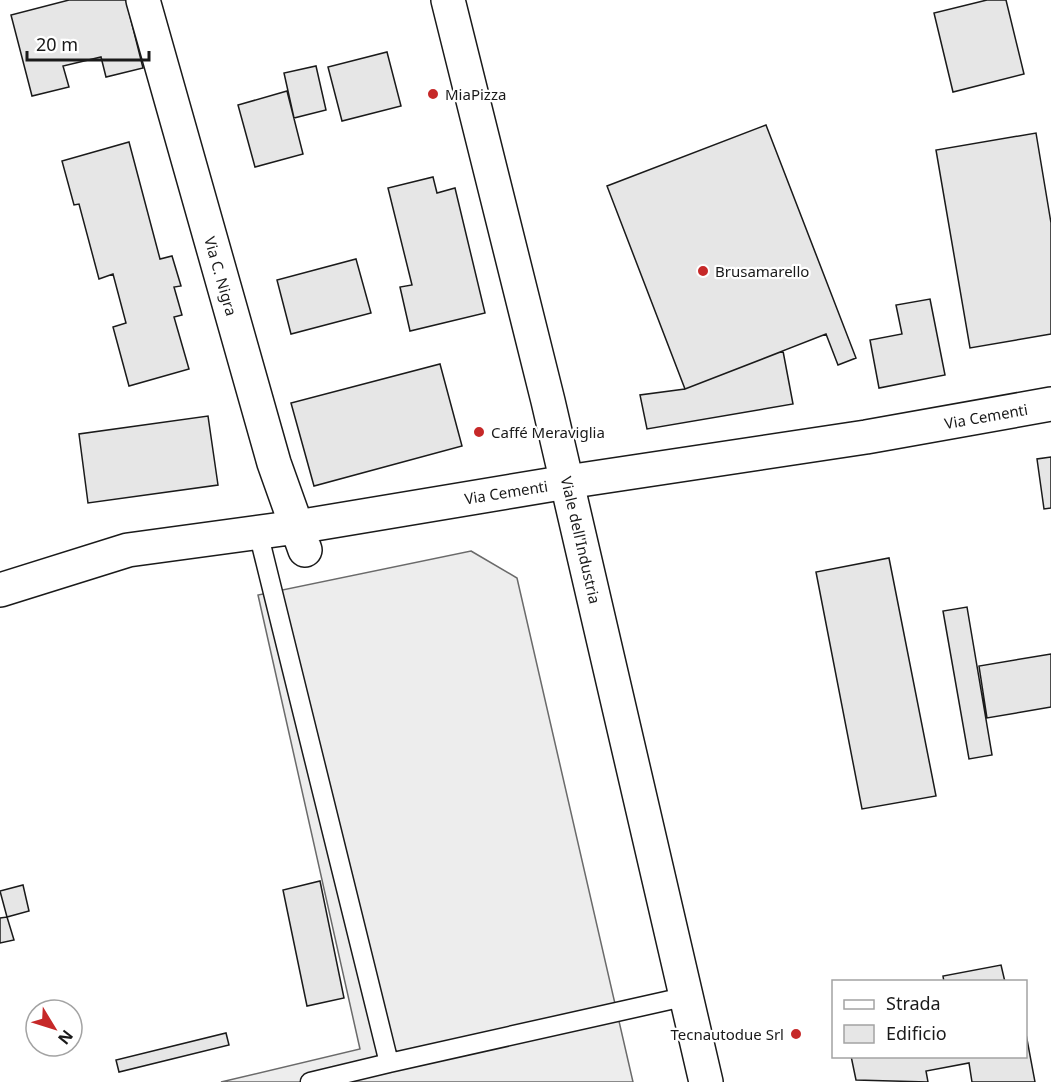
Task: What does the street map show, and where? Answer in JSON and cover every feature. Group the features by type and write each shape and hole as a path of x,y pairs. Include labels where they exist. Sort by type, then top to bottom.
{"street":[{"name":"Via C. Nigra","path":"143,0 274,464 301,538"},
{"name":"Viale dell'Industria","path":"448,0 567,482 688,996 706,1082"},
{"name":"Via Cementi","path":"0,590 128,550 258,532 301,538 567,482 866,437 1051,404"}],"lane":[{"path":"258,532 389,1063"},
{"path":"310,1082 688,996"}],"shaded area":[{"path":"471,551 517,578 633,1082 221,1082 360,1049 258,595"}],"building":[{"path":"69,0 126,0 143,68 106,77 101,57 63,66 69,87 32,96 11,15"},
{"path":"987,0 1006,0 1024,74 953,92 934,13"},
{"path":"387,52 401,106 342,121 328,67"},
{"path":"316,66 326,110 294,118 284,73"},
{"path":"287,91 303,154 255,167 238,105"},
{"path":"766,125 856,358 838,365 826,334 685,389 607,186"},
{"path":"1036,133 1051,223 1051,334 970,348 936,150"},
{"path":"129,142 160,259 172,256 181,286 174,287 182,315 174,317 189,369 129,386 113,327 126,323 113,274 99,279 79,204 74,205 62,161"},
{"path":"433,177 437,193 455,188 485,313 410,331 400,287 412,285 388,188"},
{"path":"356,259 371,313 291,334 277,280"},
{"path":"930,299 945,375 879,388 870,340 902,334 896,305"},
{"path":"783,351 793,404 647,429 640,395 685,389"},
{"path":"440,364 462,446 314,486 291,403"},
{"path":"208,416 218,485 88,503 79,434"},
{"path":"1051,457 1051,508 1044,509 1037,459"},
{"path":"889,558 936,796 862,809 816,572"},
{"path":"967,607 992,755 969,759 943,611"},
{"path":"1051,654 1051,707 987,718 979,666"},
{"path":"320,881 344,998 307,1006 283,890"},
{"path":"23,885 29,911 7,917 0,891"},
{"path":"7,917 14,940 0,943 0,918"},
{"path":"1001,965 1005,980 944,980 943,976"},
{"path":"226,1033 229,1045 119,1072 116,1060"},
{"path":"1027,1039 1035,1082 972,1082 969,1063 926,1071 928,1082 856,1080 851,1058 1027,1058"}],"place":[{"name":"MiaPizza","path":"433,94"},
{"name":"Brusamarello","path":"703,271"},
{"name":"Caffé Meraviglia","path":"479,432"},
{"name":"Tecnautodue Srl","path":"796,1034"}]}
